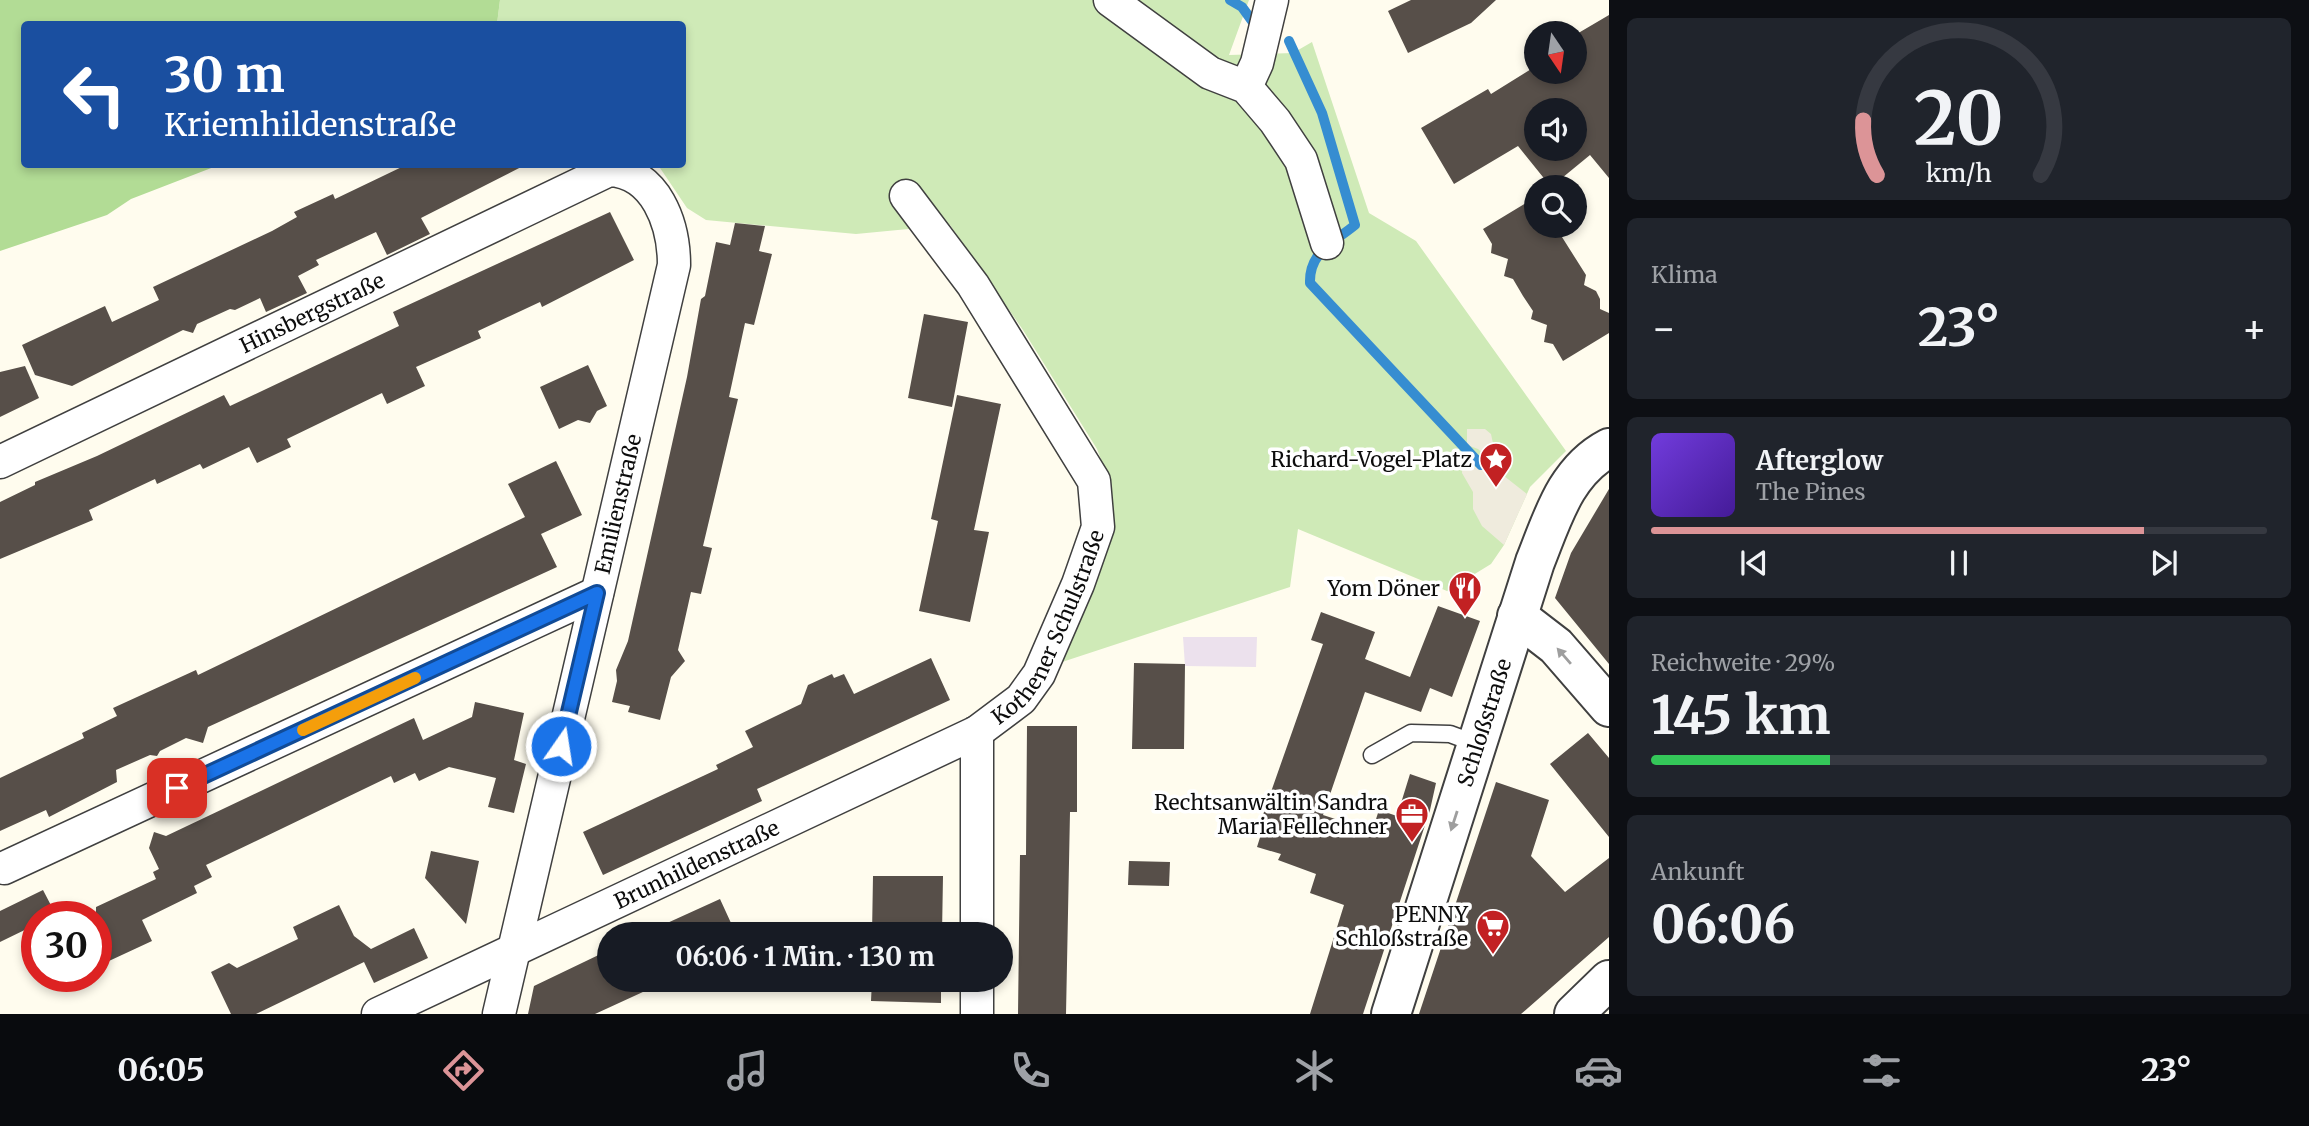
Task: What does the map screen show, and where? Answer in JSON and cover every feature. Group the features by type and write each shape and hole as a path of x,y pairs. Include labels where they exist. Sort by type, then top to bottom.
{"street":[{"path":"1110,0 1210,73 1246,87 1275,121 1301,160 1327,243"},
{"path":"1246,87 1257,63 1272,0"},
{"name":"Hinsbergstraße","path":"0,462 609,170 627,171"},
{"name":"Emilienstraße","path":"499,1014 674,265 674,241 660,205 641,179 627,171"},
{"name":"Kothener Schulstraße","path":"906,196 973,285 1094,481 1098,527 1078,584 1039,674 1021,699 977,732 977,922"},
{"name":"Schloßstraße","path":"1391,1014 1479,744 1517,616 1563,492 1582,470 1609,448"},
{"path":"4,869 597,593"},
{"path":"1517,616 1556,646 1609,707"},
{"name":"Brunhildenstraße","path":"378,1014 977,732"},
{"path":"1574,1014 1609,980"},
{"path":"977,992 977,1014"}],"lane":[{"path":"1372,755 1411,733 1450,734 1479,744"}],"shaded area":[{"name":"Richard-Vogel-Platz","path":"1467,429 1485,429 1491,434 1499,472 1527,494 1504,545 1482,526 1473,509 1473,492 1462,473 1463,452 1475,467 1483,466 1488,458 1478,449 1467,445"},
{"path":"1183,637 1257,637 1256,667 1185,666"}],"green space":[{"path":"0,0 500,0 497,21 21,21 21,168 211,168 131,199 107,215 0,251"},
{"path":"500,0 1249,0 1229,55 1293,53 1312,42 1369,213 1416,241 1566,451 1530,487 1504,545 1491,564 1447,591 1298,529 1290,587 1056,664 1111,536 1113,503 1108,478 1097,449 1023,330 950,225 856,234 706,220 687,208 660,168 686,168 686,21 497,21"}],"building":[{"path":"1411,0 1496,0 1471,23 1408,53 1388,11"},
{"path":"1609,15 1609,178 1590,155 1587,157 1587,98 1524,98 1524,153 1518,146 1454,184 1421,128 1488,89 1491,94 1524,73 1524,84 1587,84 1587,28"},
{"path":"1530,161 1583,161 1566,175 1541,175"},
{"path":"400,168 519,168 421,218 430,234 387,255 376,232 316,260 319,265 298,276 307,293 266,312 260,298 235,310 230,309 197,324 193,333 183,330 72,386 35,375 22,345 105,306 112,322 159,300 153,287 272,231 297,217 294,212 333,194 335,199"},
{"path":"1524,204 1524,238 1563,238 1586,275 1584,285 1596,291 1600,299 1600,309 1609,313 1609,333 1563,361 1553,344 1544,342 1547,325 1531,319 1533,311 1513,279 1504,276 1508,259 1491,253 1492,244 1483,229"},
{"path":"610,212 634,260 542,307 540,302 478,331 481,338 416,367 425,386 387,404 382,393 287,439 291,447 257,463 249,447 203,469 200,464 157,484 155,479 89,510 93,520 0,559 0,502 35,485 35,482 97,456 224,395 230,406 399,326 393,312"},
{"path":"735,223 765,226 759,251 772,254 754,325 745,323 729,397 738,399 703,546 712,548 701,594 691,592 678,650 685,661 671,677 660,720 628,712 630,706 612,702 617,681 616,670 628,641 687,377 701,299 705,296 716,242 730,245"},
{"path":"924,314 968,322 952,407 908,398"},
{"path":"588,365 607,406 597,411 590,423 578,420 559,429 540,387"},
{"path":"25,366 39,398 0,417 0,372"},
{"path":"957,395 1001,404 974,530 989,532 970,622 919,611 938,521 931,519"},
{"path":"556,461 582,515 541,534 557,567 208,727 203,743 186,738 160,751 157,756 150,755 116,770 117,782 49,817 46,810 0,831 0,778 84,738 82,733 117,716 113,708 196,670 198,675 525,517 508,484"},
{"path":"1609,489 1609,664 1555,598 1571,553"},
{"path":"1438,606 1480,621 1452,697 1430,688 1421,712 1365,692 1323,815 1372,831 1379,810 1397,816 1410,774 1436,783 1430,810 1363,1014 1310,1014 1344,905 1310,893 1316,874 1278,860 1281,854 1257,847 1263,828 1259,826 1323,644 1311,640 1321,612 1375,632 1365,659 1410,677"},
{"path":"931,658 950,700 757,789 762,801 603,875 583,832 718,769 716,765 753,747 745,731 801,704 808,685 832,674 834,678 844,674 854,694"},
{"path":"1134,663 1185,664 1184,749 1132,749"},
{"path":"475,702 524,713 514,760 526,764 514,813 488,807 496,778 449,767 419,781 415,773 394,783 391,776 206,865 212,877 194,886 197,893 142,920 152,941 112,960 112,901 109,901 156,879 153,872 159,869 149,848 154,832 166,836 414,718 423,740 472,717"},
{"path":"1027,726 1077,726 1077,812 1070,812 1066,1014 1018,1014 1020,855 1026,855"},
{"path":"1588,733 1609,758 1609,837 1550,764"},
{"path":"1496,782 1549,800 1531,856 1565,892 1609,858 1609,937 1521,1014 1419,1014"},
{"path":"431,851 479,861 466,924 425,878"},
{"path":"1129,861 1170,862 1169,886 1128,885"},
{"path":"873,876 943,876 942,922 872,922"},
{"path":"43,890 49,901 21,901 21,932 0,942 0,911"},
{"path":"720,899 731,922 669,922"},
{"path":"339,905 354,936 371,949 414,928 428,958 374,983 364,962 256,1014 231,1014 211,972 229,963 237,968 298,939 293,927"},
{"path":"597,956 597,992 643,992 595,1014 528,1014 534,986"},
{"path":"871,992 941,992 941,1003 871,1001"}],"waterway":[{"path":"1230,0 1242,7 1255,25"},
{"path":"1289,41 1322,113 1355,225 1318,256 1311,272 1310,283 1481,465"}],"slow traffic":[{"path":"303,730 415,678"}],"place":[{"name":"Richard-Vogel-Platz","path":"1496,489"},
{"name":"Yom Döner","path":"1465,618"},
{"name":"Rechtsanwältin Sandra Maria Fellechner","path":"1412,844"},
{"name":"PENNY Schloßstraße","path":"1493,956"}],"route":[{"path":"177,788 597,593 561,746"}]}
